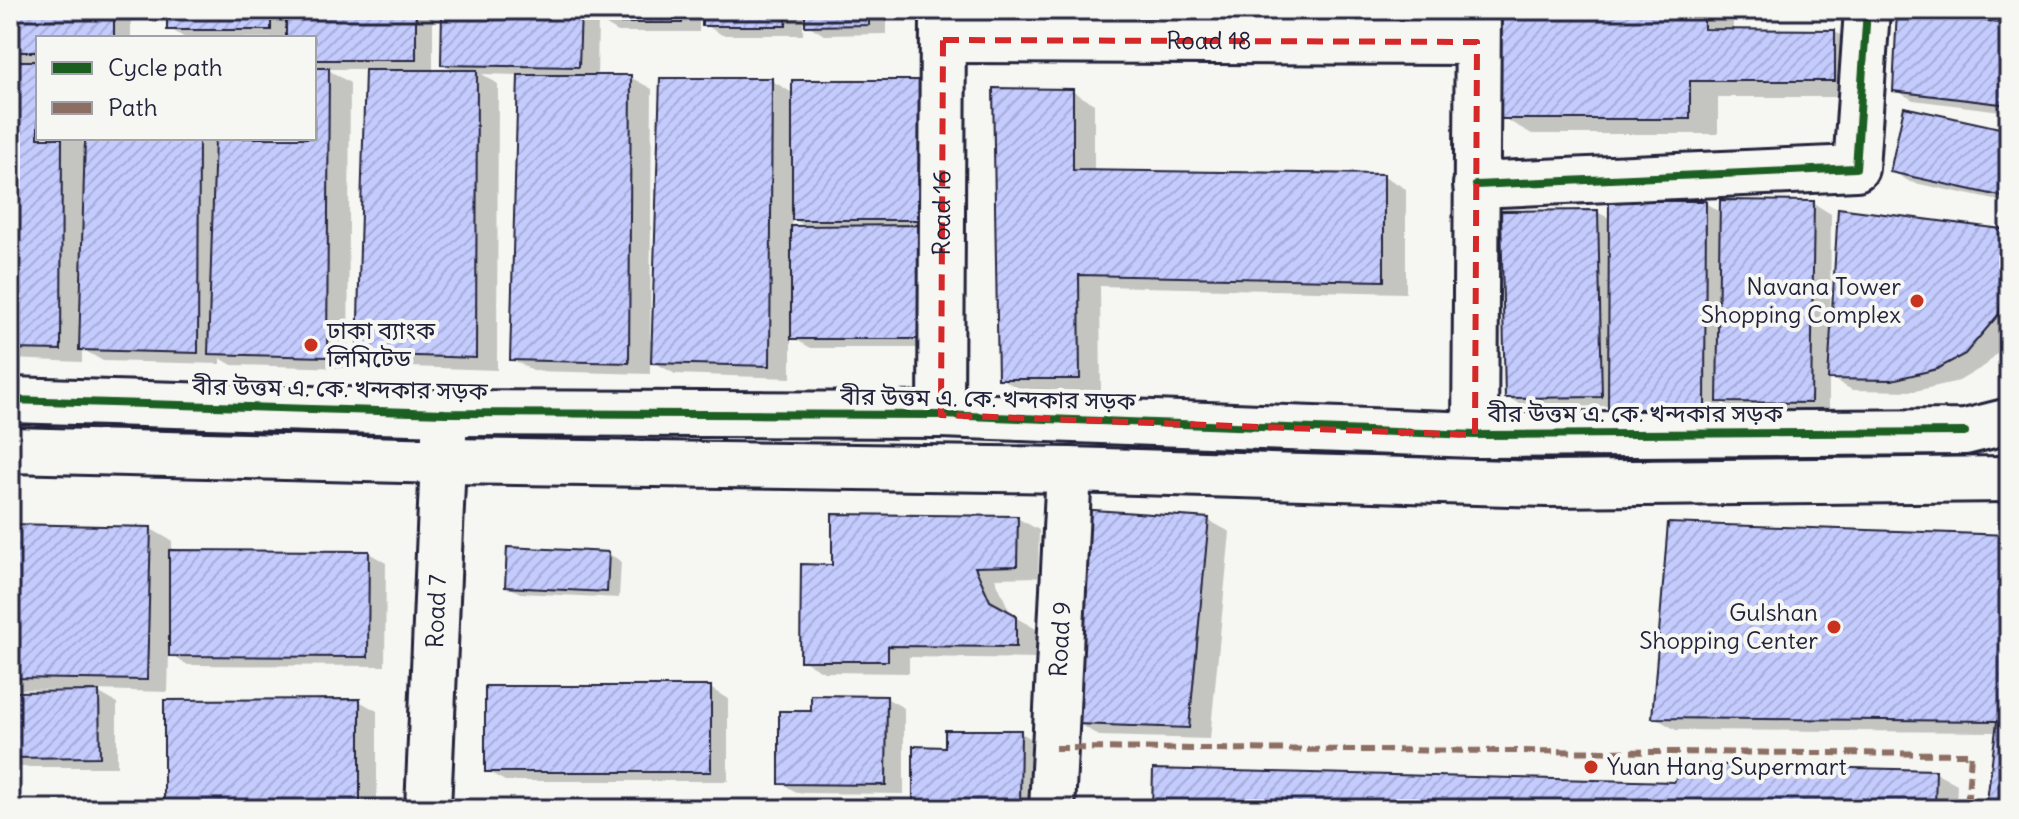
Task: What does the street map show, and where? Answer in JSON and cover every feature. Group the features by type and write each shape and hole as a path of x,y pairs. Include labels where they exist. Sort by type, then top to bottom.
{"main road":[{"path":"1476,185 1856,168 1867,10"},
{"name":"Road 18","path":"943,25 1477,26"},
{"name":"Road 16","path":"941,415 943,25"},
{"path":"1475,435 1477,26"},
{"path":"1965,432 2009,387"},
{"name":"বীর উত্তম এ. কে. খন্দকার সড়ক","path":"10,400 445,413 941,415 1475,435 1965,432 2009,421"},
{"name":"Road 7","path":"428,809 445,413"},
{"path":"10,450 443,461 1069,470 1546,484 2009,479"},
{"name":"Road 9","path":"1052,809 1069,470"}],"highlighted area":[{"path":"943,40 1477,42 1475,435 941,415"}],"building":[{"path":"10,10 114,10 114,36 36,36 36,52 10,52"},
{"path":"167,10 271,10 271,30 167,30"},
{"path":"286,10 416,10 416,60 316,60 316,36 286,36"},
{"path":"442,10 581,10 579,67 441,65"},
{"path":"599,10 682,10 682,23 599,23"},
{"path":"702,10 786,10 786,26 702,26"},
{"path":"805,10 869,10 869,25 805,26"},
{"path":"1215,10 1312,10 1310,32 1214,24"},
{"path":"1501,10 1704,10 1704,29 1835,30 1835,81 1690,81 1690,119 1501,119"},
{"path":"1897,10 1927,10 2009,25 2009,105 1893,91"},
{"path":"10,61 36,61 36,140 62,140 61,350 10,349"},
{"path":"316,68 329,68 327,357 208,354 215,140 316,140"},
{"path":"365,70 477,70 476,358 357,354"},
{"path":"518,75 631,75 629,363 510,360"},
{"path":"660,78 772,78 770,366 651,363"},
{"path":"792,80 921,80 921,220 792,220"},
{"path":"993,88 1073,89 1073,170 1384,174 1384,281 1079,275 1080,379 998,379"},
{"path":"1904,107 2009,130 2009,198 1890,172"},
{"path":"85,140 199,140 198,353 79,350"},
{"path":"1720,200 1814,201 1811,403 1717,402"},
{"path":"1609,201 1706,201 1705,409 1608,409"},
{"name":"Navana Tower Shopping Complex","path":"1838,208 2009,230 2009,286 2006,287 1999,314 1965,354 1937,369 1892,380 1828,379"},
{"path":"1598,210 1602,397 1505,398 1501,211"},
{"path":"922,225 923,339 791,339 791,226"},
{"path":"1079,509 1209,518 1189,728 1076,724"},
{"path":"832,514 1018,516 1017,566 975,567 990,601 1016,615 1016,647 888,646 888,661 800,661 801,564 832,565"},
{"name":"Gulshan Shopping Center","path":"1668,523 2009,535 2009,809 1986,809 1997,721 1652,718"},
{"path":"10,524 151,527 147,680 10,678"},
{"path":"507,547 609,552 607,592 505,587"},
{"path":"169,550 369,551 368,657 169,656"},
{"path":"485,686 711,686 711,772 485,772"},
{"path":"99,691 100,757 10,758 10,692"},
{"path":"811,695 887,696 886,785 779,784 779,711 811,711"},
{"path":"360,699 360,802 164,803 164,700"},
{"path":"945,730 1021,730 1020,809 913,809 913,746 945,747"},
{"path":"1688,764 1936,770 1935,809 1152,809 1153,769 1674,782"}],"marked path":[{"path":"1055,748 1971,754 1967,809"}],"cycle path":[{"path":"1476,185 1856,168 1867,10"},
{"path":"10,400 445,413 941,415 1475,435 1965,432"}],"place":[{"name":"Navana Tower Shopping Complex","path":"1917,301"},
{"name":"ঢাকা ব্যাংক লিমিটেড","path":"311,345"},
{"name":"Gulshan Shopping Center","path":"1834,627"},
{"name":"Yuan Hang Supermart","path":"1591,767"}]}
